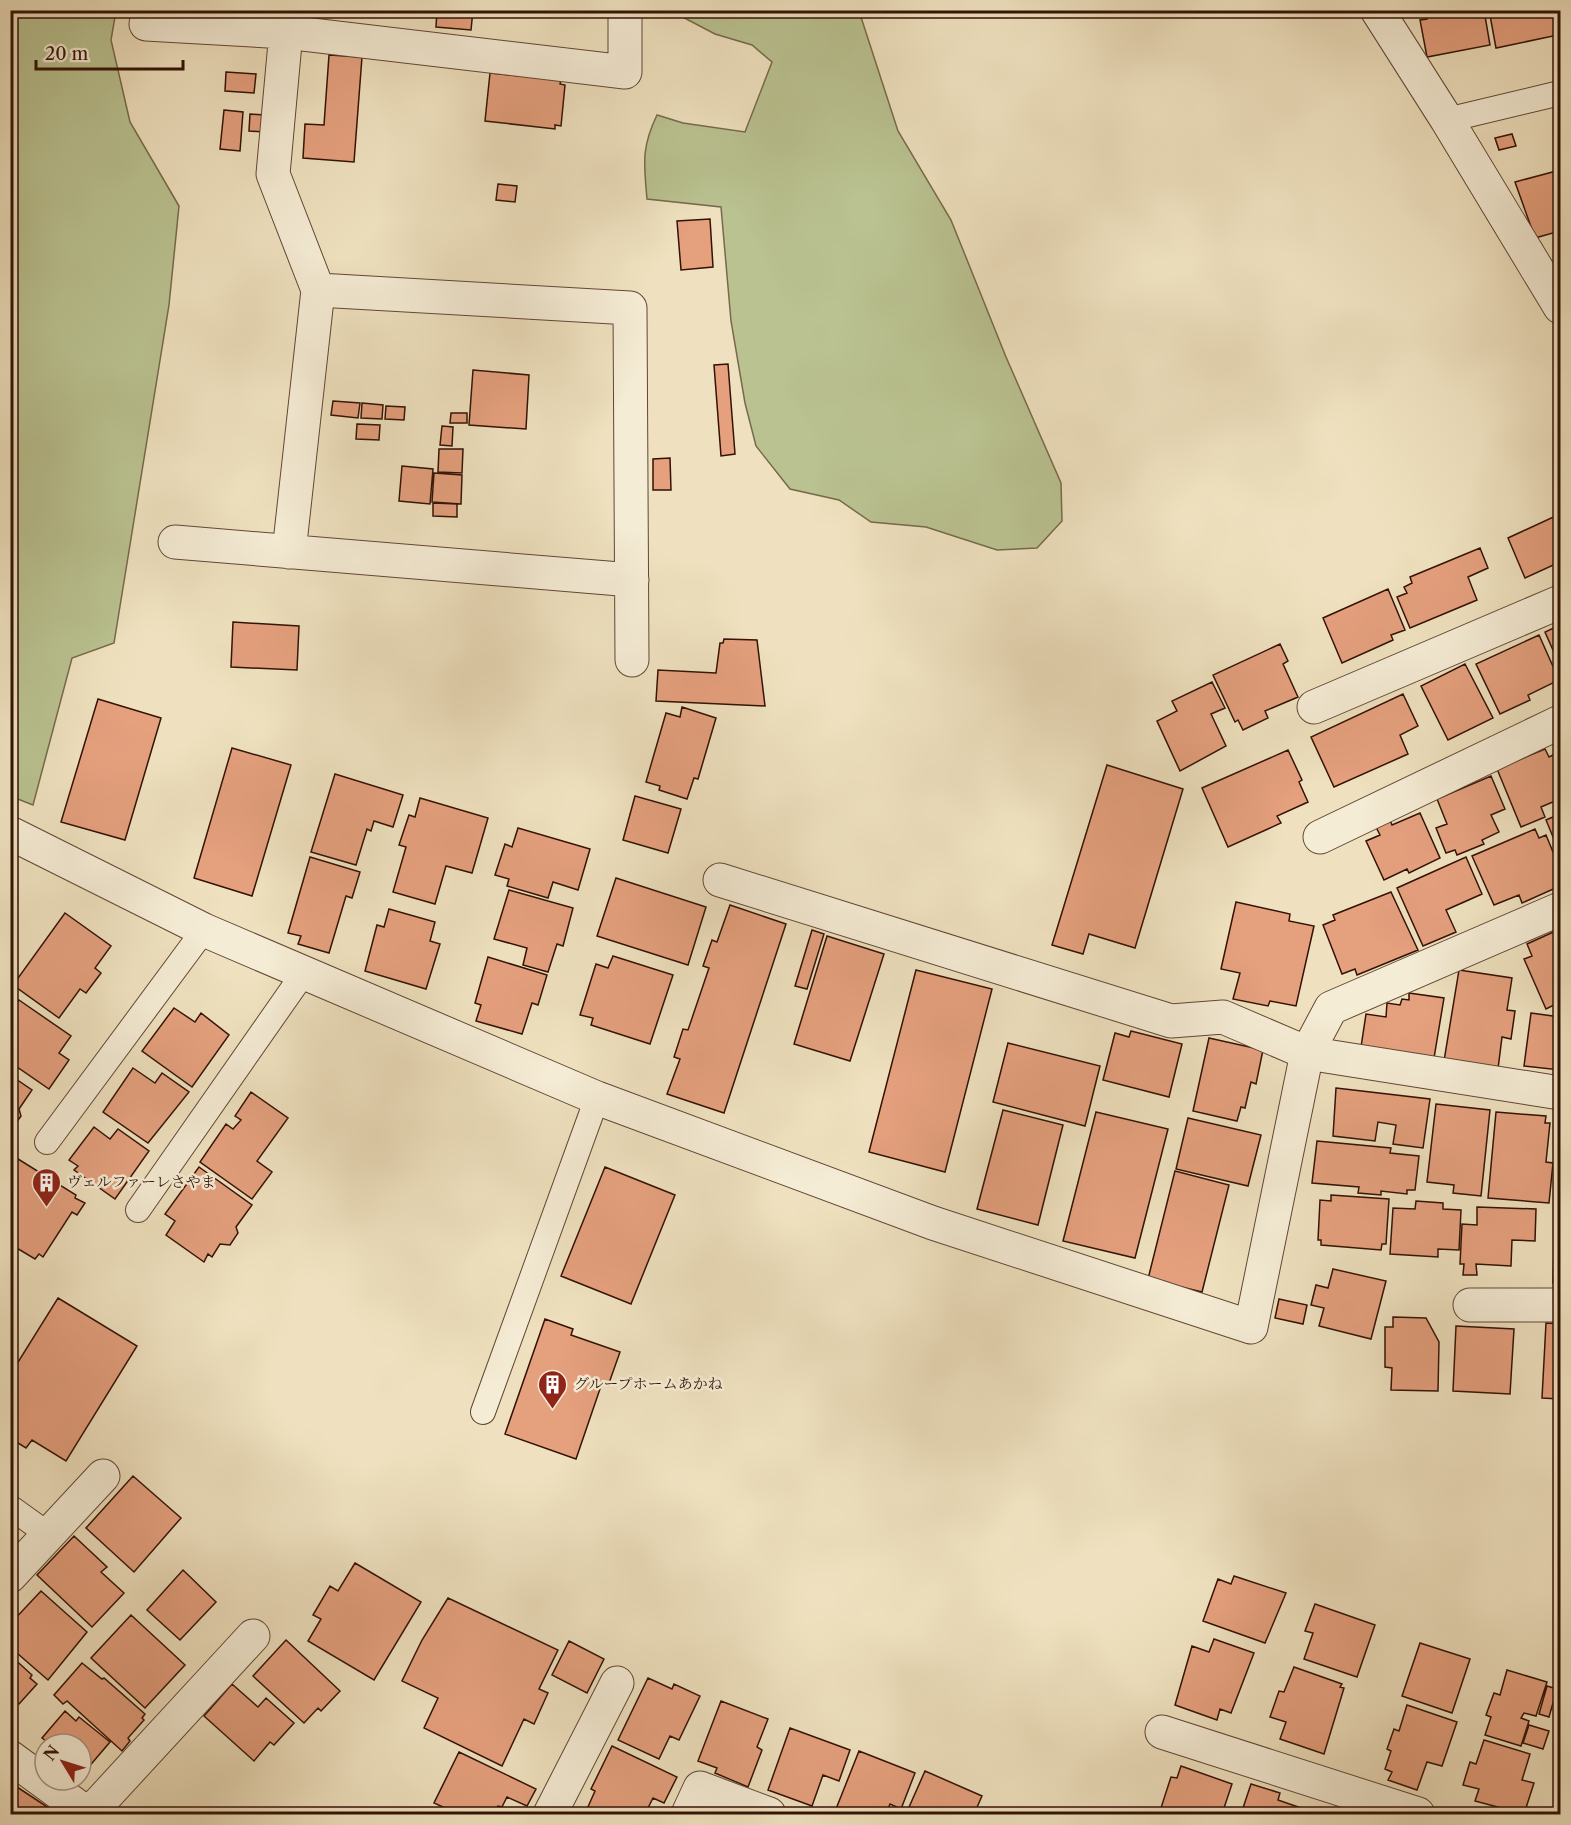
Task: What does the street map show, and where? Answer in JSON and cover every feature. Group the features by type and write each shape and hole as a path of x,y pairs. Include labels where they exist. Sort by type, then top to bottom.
{"street":[{"path":"146,24 287,21 625,72 625,10"},
{"path":"1377,10 1447,120 1560,308"},
{"path":"287,21 273,174 318,290 289,552"},
{"path":"318,290 630,308 632,660"},
{"path":"175,542 632,580"},
{"path":"1314,707 1560,602"},
{"path":"1320,837 1560,722"},
{"path":"10,832 204,930 597,1098 933,1223 1251,1327 1307,1053 1331,1008 1560,909"},
{"path":"720,880 1171,1021 1223,1017 1307,1053 1560,1093"},
{"path":"1470,1305 1560,1305"},
{"path":"10,1576 103,1476"},
{"path":"10,1757 89,1815 253,1636"},
{"path":"550,1815 618,1683"},
{"path":"1162,1732 1418,1815"},
{"path":"688,1815 700,1788 769,1815"}],"lane":[{"path":"1447,120 1560,93"},
{"path":"47,1142 204,930"},
{"path":"138,1210 303,974"},
{"path":"483,1412 597,1098"},
{"path":"10,1507 48,1535"}],"green space":[{"path":"10,11 116,11 111,40 130,122 179,206 169,305 114,643 72,658 33,805 10,796"},
{"path":"671,11 859,11 898,131 951,220 1006,357 1061,483 1062,521 1037,548 997,550 926,527 871,522 839,500 790,489 756,446 745,403 731,321 721,207 647,199 645,156 648,137 657,115 683,123 745,132 772,62 752,45 715,34"}],"building":[{"path":"437,10 473,10 471,30 436,27"},
{"path":"1426,10 1484,10 1490,45 1427,57 1420,20 1427,19"},
{"path":"1489,10 1553,10 1558,35 1496,48"},
{"path":"329,55 362,57 354,162 303,158 305,124 324,125"},
{"path":"226,72 256,74 254,93 225,91"},
{"path":"490,73 561,80 560,84 565,85 561,126 555,125 555,129 485,121"},
{"path":"224,110 243,112 240,151 220,149"},
{"path":"250,114 264,115 263,132 249,131"},
{"path":"1512,134 1516,146 1499,150 1495,138"},
{"path":"1560,170 1560,231 1535,238 1515,182"},
{"path":"498,184 517,186 515,202 496,200"},
{"path":"710,219 713,267 681,270 677,221"},
{"path":"728,364 735,454 721,456 714,365"},
{"path":"473,370 529,375 526,429 469,425"},
{"path":"333,401 360,403 358,418 331,415"},
{"path":"362,403 383,405 382,419 361,418"},
{"path":"386,406 405,407 404,420 385,419"},
{"path":"451,413 467,413 467,423 450,423"},
{"path":"357,424 380,425 379,440 356,439"},
{"path":"442,426 453,427 452,446 440,445"},
{"path":"439,449 463,449 462,473 438,472"},
{"path":"670,458 671,490 653,490 653,459"},
{"path":"402,466 433,469 430,504 399,501"},
{"path":"434,473 462,475 461,504 432,502"},
{"path":"433,503 457,504 457,517 433,516"},
{"path":"1560,514 1560,562 1525,578 1508,538"},
{"path":"1480,548 1488,568 1468,577 1477,600 1410,628 1397,597 1407,593 1404,587 1412,583 1410,577"},
{"path":"1388,589 1405,630 1391,635 1393,640 1342,663 1323,618"},
{"path":"233,622 299,626 297,670 231,667"},
{"path":"1560,625 1560,666 1545,632"},
{"path":"1539,635 1559,680 1528,695 1530,700 1500,714 1476,664"},
{"path":"724,639 757,640 765,706 656,701 658,670 716,673 720,643 723,643"},
{"path":"1280,644 1288,661 1283,664 1298,697 1265,711 1268,718 1243,730 1238,720 1235,722 1213,675"},
{"path":"1465,664 1493,718 1448,740 1421,686"},
{"path":"1212,682 1225,708 1211,714 1226,746 1180,771 1157,721 1177,711 1172,701"},
{"path":"1403,694 1418,726 1400,735 1408,754 1334,787 1311,737"},
{"path":"98,699 161,718 125,840 61,822"},
{"path":"682,707 716,718 698,779 694,778 687,799 659,790 660,786 646,782 666,713 680,717"},
{"path":"232,748 291,765 252,896 194,878"},
{"path":"1545,749 1549,757 1553,755 1560,772 1560,799 1541,807 1545,817 1521,827 1497,769"},
{"path":"1288,750 1302,780 1299,782 1308,802 1277,816 1281,823 1228,847 1202,788"},
{"path":"1107,765 1183,789 1135,948 1089,934 1083,954 1052,945"},
{"path":"335,774 403,795 393,827 374,821 371,831 367,829 356,865 311,852"},
{"path":"1491,776 1505,809 1491,815 1499,832 1482,840 1484,844 1457,855 1455,850 1446,853 1436,828 1447,824 1437,799"},
{"path":"635,796 681,809 668,853 623,840"},
{"path":"420,798 488,818 472,873 446,866 435,904 393,892 406,847 399,845 409,815 415,817"},
{"path":"1420,813 1440,858 1409,873 1407,869 1384,880 1366,841 1380,835 1376,827 1390,820 1392,825"},
{"path":"1560,814 1560,854 1546,820"},
{"path":"518,828 590,849 578,890 553,882 548,898 507,886 509,879 495,875 505,844 512,847"},
{"path":"1535,829 1539,838 1546,835 1560,869 1560,886 1522,903 1519,895 1494,905 1472,856"},
{"path":"310,857 360,872 352,898 346,896 329,953 298,944 301,936 288,933"},
{"path":"1466,857 1482,894 1446,910 1456,932 1423,946 1397,888"},
{"path":"616,878 706,907 688,965 597,936"},
{"path":"509,890 573,908 563,946 557,944 548,972 523,965 527,948 494,939"},
{"path":"1391,892 1418,950 1357,975 1355,969 1342,974 1323,925 1335,920 1333,915"},
{"path":"1236,902 1290,914 1289,921 1314,926 1296,1006 1270,1001 1268,1006 1233,999 1240,973 1221,969"},
{"path":"730,905 786,924 724,1113 667,1094 680,1059 674,1057 683,1029 688,1030 709,968 703,966 712,940 717,942"},
{"path":"389,909 435,922 430,941 440,944 426,989 365,971 377,925 384,927"},
{"path":"65,913 111,946 95,968 101,973 86,993 80,989 59,1018 13,985"},
{"path":"1560,929 1560,1002 1546,1009 1524,959 1532,956 1527,944"},
{"path":"812,930 824,934 807,989 795,986"},
{"path":"827,936 884,954 850,1061 794,1044"},
{"path":"613,956 673,975 650,1044 591,1025 593,1018 580,1015 596,964 608,968"},
{"path":"488,957 547,975 538,1005 532,1003 522,1034 476,1021 481,1005 475,1003"},
{"path":"916,970 992,989 945,1172 869,1152"},
{"path":"1459,970 1512,978 1507,1010 1515,1011 1511,1039 1502,1037 1498,1069 1444,1061"},
{"path":"1409,993 1444,998 1434,1058 1361,1047 1366,1014 1386,1017 1387,1003 1400,1005 1402,999 1409,1000"},
{"path":"19,1000 71,1036 59,1053 69,1060 49,1089 10,1062 10,1012"},
{"path":"174,1008 195,1022 201,1013 229,1035 192,1087 142,1051"},
{"path":"1531,1013 1560,1017 1560,1070 1524,1066"},
{"path":"1131,1031 1182,1044 1169,1097 1103,1080 1115,1033 1129,1037"},
{"path":"1209,1038 1263,1050 1256,1084 1251,1082 1245,1108 1241,1107 1237,1121 1193,1111"},
{"path":"1008,1043 1100,1066 1085,1126 993,1102"},
{"path":"133,1068 155,1083 162,1073 189,1092 148,1143 103,1112"},
{"path":"10,1075 32,1090 19,1109 21,1116 10,1131"},
{"path":"1336,1088 1430,1099 1423,1148 1393,1144 1396,1125 1378,1122 1375,1141 1333,1136"},
{"path":"251,1092 288,1118 257,1161 272,1172 252,1199 200,1162 226,1124 233,1129 241,1120 235,1116"},
{"path":"1436,1104 1490,1110 1481,1196 1453,1193 1454,1185 1427,1182"},
{"path":"1003,1110 1063,1125 1038,1225 977,1209"},
{"path":"1096,1112 1168,1129 1135,1258 1063,1241"},
{"path":"1496,1112 1546,1116 1545,1123 1550,1123 1546,1162 1553,1163 1549,1203 1488,1198"},
{"path":"1188,1118 1261,1135 1248,1186 1176,1169"},
{"path":"94,1127 110,1139 118,1129 149,1151 115,1199 74,1170 78,1166 69,1160"},
{"path":"1317,1141 1391,1148 1390,1153 1419,1156 1415,1190 1407,1190 1407,1194 1381,1191 1381,1195 1358,1193 1359,1187 1312,1183"},
{"name":"ヴェルファーレさやま","path":"10,1154 85,1203 77,1215 72,1212 43,1257 39,1254 35,1259 10,1244"},
{"path":"1560,1156 1560,1205 1555,1204"},
{"path":"199,1167 252,1205 236,1227 238,1233 230,1245 220,1244 212,1257 208,1254 204,1262 166,1235 175,1221 165,1214"},
{"path":"605,1167 675,1195 631,1304 561,1276"},
{"path":"1175,1171 1229,1185 1202,1292 1148,1279"},
{"path":"1331,1195 1389,1199 1386,1244 1382,1244 1381,1250 1321,1245 1321,1240 1318,1240 1320,1200 1331,1201"},
{"path":"1416,1201 1443,1203 1443,1209 1461,1210 1459,1250 1438,1249 1438,1257 1390,1254 1393,1208 1415,1209"},
{"path":"1477,1207 1536,1209 1535,1241 1512,1240 1511,1266 1476,1264 1477,1275 1463,1275 1464,1264 1460,1264 1462,1224 1477,1225"},
{"path":"1555,1212 1560,1212 1560,1283 1553,1283"},
{"path":"1333,1269 1386,1281 1371,1339 1319,1326 1324,1308 1311,1305 1316,1285 1328,1288"},
{"path":"58,1298 137,1346 66,1461 32,1440 26,1448 10,1438 10,1375"},
{"path":"1279,1299 1307,1305 1303,1324 1275,1318"},
{"path":"1393,1317 1426,1318 1439,1342 1438,1391 1391,1390 1392,1368 1385,1367 1385,1327 1393,1327"},
{"name":"グループホームあかね","path":"545,1319 573,1329 571,1335 620,1352 608,1386 602,1383 576,1459 505,1434"},
{"path":"1546,1323 1560,1324 1560,1399 1542,1398"},
{"path":"1456,1326 1514,1329 1510,1394 1453,1391"},
{"path":"133,1476 181,1518 134,1572 86,1528"},
{"path":"74,1536 107,1567 101,1572 124,1593 92,1627 37,1575"},
{"path":"355,1563 421,1602 374,1680 308,1641 321,1619 313,1615 330,1586 338,1591"},
{"path":"183,1570 216,1602 180,1640 147,1610"},
{"path":"1234,1576 1286,1593 1265,1643 1203,1621 1218,1579 1231,1584"},
{"path":"41,1591 87,1632 48,1680 10,1647 10,1624"},
{"path":"448,1598 558,1650 539,1689 548,1693 534,1724 524,1719 502,1766 424,1728 438,1698 402,1681 422,1640"},
{"path":"1315,1604 1375,1625 1357,1677 1304,1659 1313,1633 1305,1631"},
{"path":"131,1615 185,1665 145,1708 91,1658"},
{"path":"1214,1639 1254,1653 1231,1713 1220,1709 1217,1720 1175,1705 1192,1646 1209,1652"},
{"path":"286,1640 340,1691 321,1711 318,1708 304,1723 253,1676"},
{"path":"569,1641 604,1659 587,1693 552,1675"},
{"path":"1420,1643 1470,1659 1452,1713 1402,1696"},
{"path":"10,1655 32,1675 30,1678 37,1684 19,1704 13,1699 10,1702"},
{"path":"82,1663 102,1679 104,1678 145,1714 142,1718 144,1720 128,1738 130,1741 122,1751 67,1701 63,1704 54,1695"},
{"path":"1294,1667 1342,1684 1340,1687 1344,1688 1324,1754 1280,1739 1286,1722 1270,1717 1279,1691 1284,1692"},
{"path":"1507,1670 1547,1682 1536,1716 1524,1713 1521,1718 1529,1721 1521,1746 1485,1735 1491,1717 1486,1715 1494,1693 1500,1695"},
{"path":"648,1678 672,1689 674,1684 700,1696 679,1740 670,1736 659,1759 618,1740"},
{"path":"232,1684 258,1707 266,1698 294,1723 274,1745 270,1742 254,1761 204,1716"},
{"path":"1547,1686 1557,1689 1549,1717 1539,1714"},
{"path":"721,1701 768,1719 757,1747 762,1750 748,1787 715,1773 717,1768 698,1761"},
{"path":"1407,1705 1457,1722 1442,1766 1427,1762 1417,1790 1388,1780 1392,1772 1385,1769 1391,1751 1387,1749 1394,1729 1399,1731"},
{"path":"65,1711 76,1721 79,1717 110,1742 93,1762 93,1732 47,1732"},
{"path":"1529,1725 1549,1731 1543,1749 1523,1743"},
{"path":"790,1728 850,1750 839,1781 823,1775 812,1806 768,1790"},
{"path":"1484,1740 1530,1754 1522,1780 1534,1783 1524,1814 1475,1801 1479,1789 1463,1785 1470,1762 1476,1764"},
{"path":"612,1746 677,1777 664,1803 653,1798 645,1814 598,1814 587,1809 595,1791 591,1789"},
{"path":"859,1751 915,1773 901,1809 890,1804 886,1814 834,1814"},
{"path":"459,1752 536,1789 527,1806 507,1797 502,1807 498,1806 494,1814 458,1814 434,1803"},
{"path":"1181,1766 1232,1784 1222,1814 1159,1814 1171,1777 1177,1778"},
{"path":"925,1771 982,1796 974,1814 906,1814"},
{"path":"1251,1784 1280,1793 1278,1800 1304,1809 1302,1814 1241,1814"},
{"path":"17,1787 58,1814 10,1814 10,1797"}],"place":[{"name":"ヴェルファーレさやま","path":"46,1208"},
{"name":"グループホームあかね","path":"553,1410"}]}
